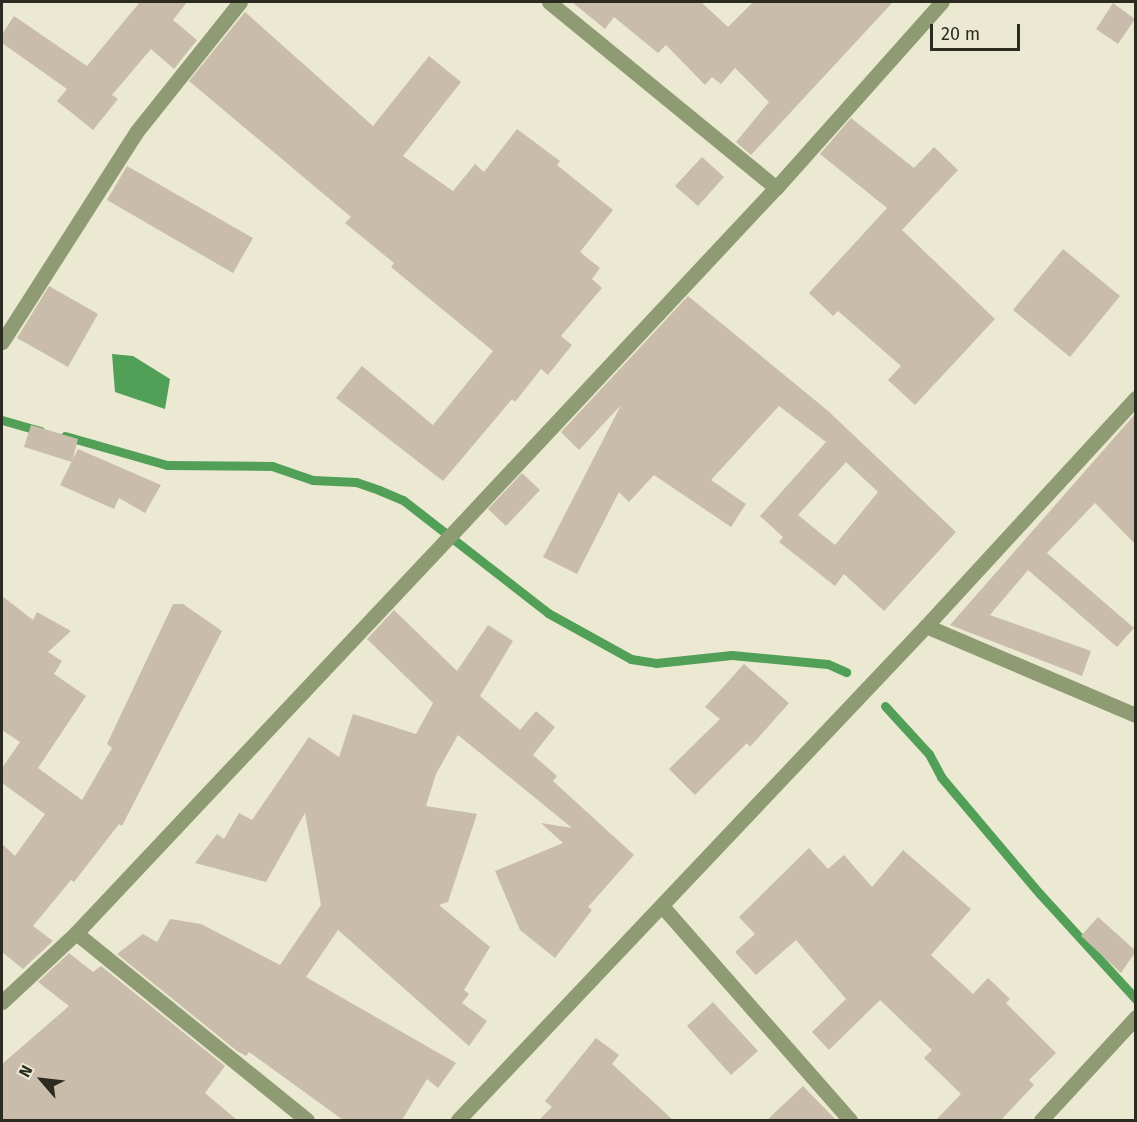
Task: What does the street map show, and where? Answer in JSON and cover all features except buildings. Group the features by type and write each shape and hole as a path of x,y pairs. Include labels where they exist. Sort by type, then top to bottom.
{"street":[{"path":"2,342 137,131 240,2"},
{"path":"549,2 776,188"},
{"path":"2,1002 76,933 429,554 463,522 776,188 942,2"},
{"path":"458,1120 926,626 1136,398"},
{"path":"926,626 1136,716"},
{"path":"662,906 850,1120"},
{"path":"76,933 307,1120"},
{"path":"1041,1120 1136,1017"}],"shaded area":[{"path":"112,354 133,356 170,379 165,409 115,392"}],"waterway":[{"path":"2,420 40,431"},
{"path":"65,436 167,465 272,466 313,480 356,482 379,490 403,500 548,613 631,659 656,663 732,655 828,664 846,672"},
{"path":"885,706 929,754 941,777 1040,894 1136,999"}]}
